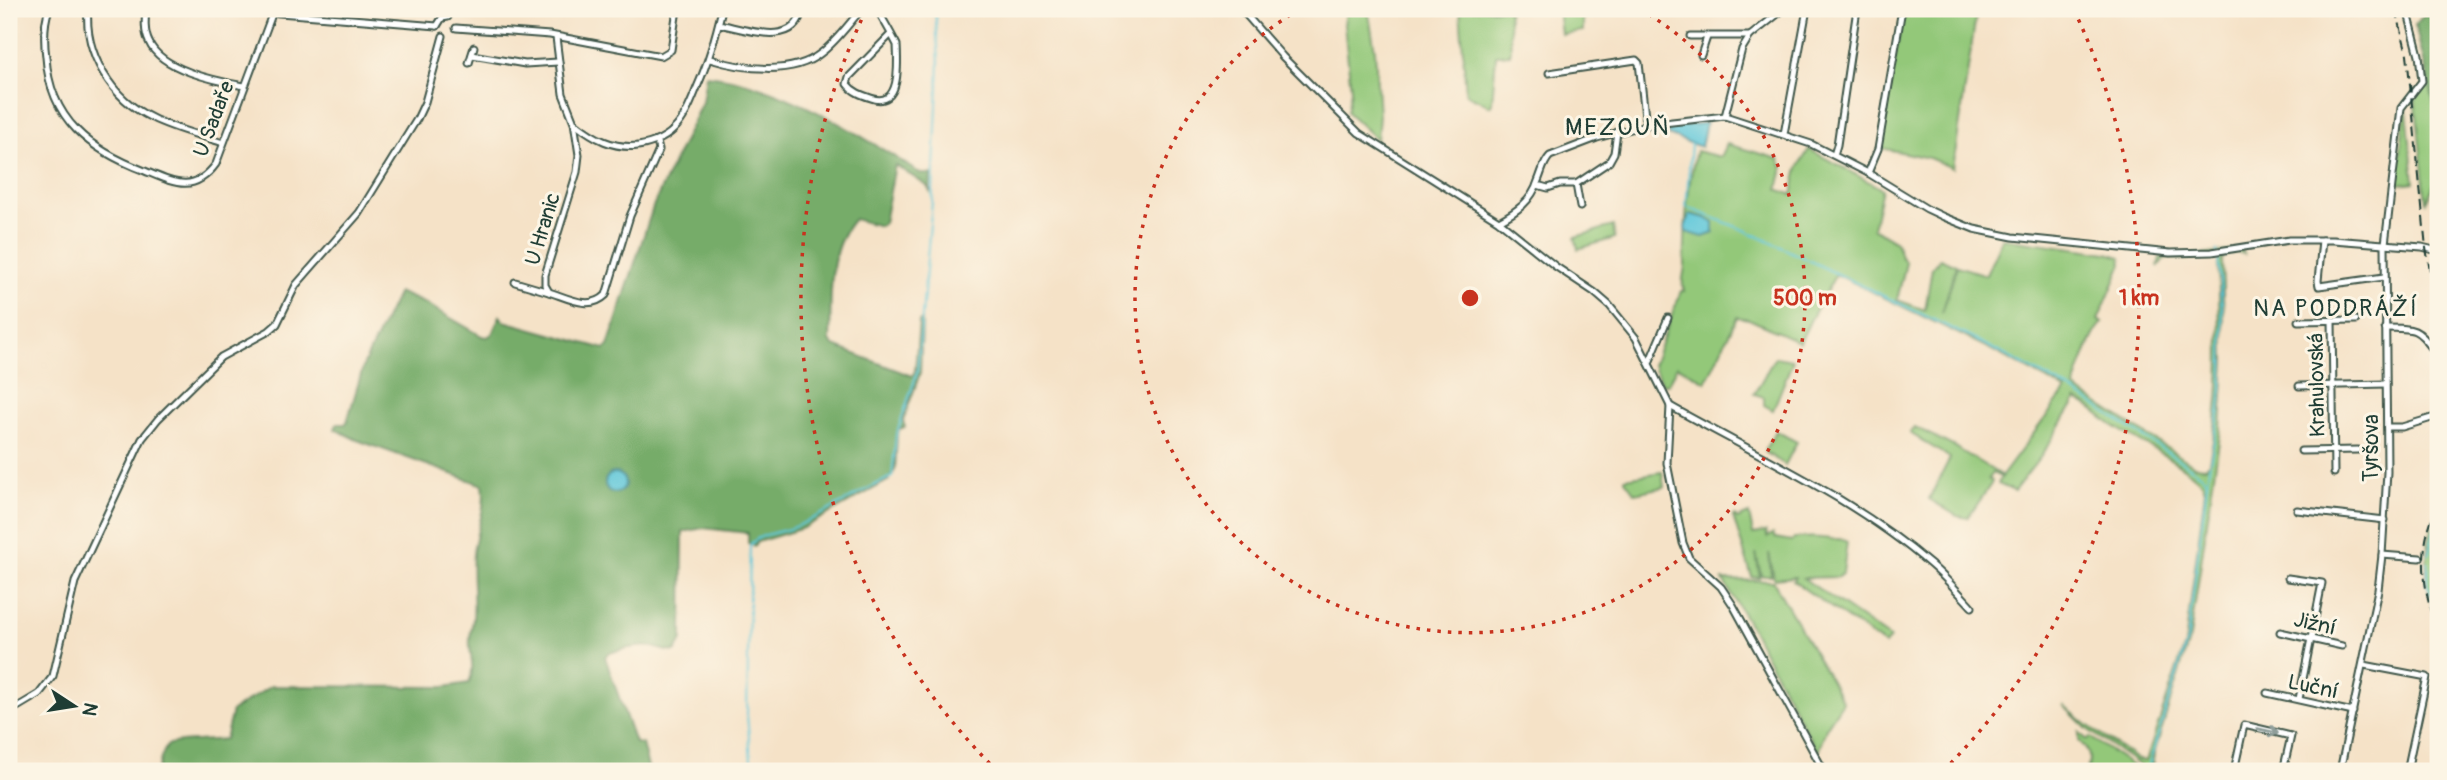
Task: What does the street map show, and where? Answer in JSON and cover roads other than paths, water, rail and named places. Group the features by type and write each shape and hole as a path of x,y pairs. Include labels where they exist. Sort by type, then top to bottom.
{"street":[{"name":"U Sadaře","path":"49,9 45,48 50,83 67,119 90,143 116,160 179,184 198,181 209,174 216,164 274,10"},
{"path":"88,9 87,22 95,57 110,84 125,100 152,118 223,143"},
{"path":"145,9 149,44 161,57 200,76 244,86"},
{"path":"232,9 274,10 437,26"},
{"path":"448,17 450,9"},
{"path":"456,28 556,37 661,55 671,50 677,9"},
{"path":"574,122 591,135 617,146 631,147 657,142 670,134 685,117 710,59 722,9"},
{"path":"719,24 780,34 795,26 802,9"},
{"path":"710,59 735,65 769,67 800,64 821,53 862,9"},
{"path":"877,9 891,34 898,48 896,86 887,98 878,100 853,91 847,84 849,77 891,34"},
{"path":"1241,9 1283,57 1359,133 1499,221 1609,305 1636,338 1670,406 1667,463 1683,543 1689,558 1721,587 1734,606 1824,771"},
{"path":"1772,9 1773,16"},
{"path":"1725,117 1742,49 1750,36 1784,9"},
{"path":"1784,134 1807,9"},
{"path":"1833,155 1837,145 1857,9"},
{"path":"1868,173 1878,149 1902,9"},
{"name":"Tyršova","path":"2340,771 2364,665 2382,555 2387,427 2385,244 2403,104 2415,93 2422,81 2419,55 2407,9"},
{"path":"448,17 454,21 456,28 451,35 443,36 438,32 437,26 442,18 448,17"},
{"path":"9,712 38,694 53,676 75,582 142,439 158,419 221,357 277,324 296,285 359,213 417,119 425,102 443,36"},
{"path":"1690,36 1750,36"},
{"name":"U Hranic","path":"556,37 563,94 574,122 578,164 545,275 544,282 549,292 588,304 598,302 606,295 630,216 659,150 657,142"},
{"path":"1701,55 1707,37"},
{"path":"469,63 474,47"},
{"path":"472,55 524,64 558,62"},
{"path":"1549,73 1636,60 1640,63 1646,125"},
{"path":"1499,221 1520,209 1537,185 1542,167 1550,156 1646,125 1725,117 1784,134 1833,155 1927,209 1974,229 2039,241 2191,254 2272,241 2314,239 2438,251"},
{"path":"1537,185 1548,188 1560,184 1576,184 1609,162 1614,153 1618,132"},
{"path":"1576,184 1580,207"},
{"path":"2322,240 2319,286 2384,277"},
{"path":"516,282 549,292"},
{"path":"1649,363 1668,318"},
{"name":"Krahulovská","path":"2332,320 2334,472"},
{"name":"Krahulovská","path":"2298,321 2356,320"},
{"path":"2385,328 2412,328 2420,332 2438,356"},
{"path":"2299,386 2386,384"},
{"path":"1670,406 1810,481 1875,523 1931,565 1972,607"},
{"path":"2387,427 2402,427 2438,416"},
{"name":"Krahulovská","path":"2301,451 2358,450"},
{"path":"2297,510 2330,511 2385,520"},
{"path":"2382,555 2420,558"},
{"path":"2288,578 2322,583 2299,699"},
{"name":"Jižní","path":"2280,632 2342,646"},
{"path":"2364,665 2427,677 2407,771"},
{"name":"Luční","path":"2267,693 2353,712"},
{"path":"2234,771 2244,725 2291,736 2283,771"}],"water":[{"path":"1706,123 1701,147 1668,135 1668,127"},
{"path":"1690,214 1714,223 1714,233 1703,237 1686,232"},
{"path":"615,473 622,476 625,483 622,490 615,493 608,490 605,483 608,476"}],"waterway":[{"path":"752,771 747,715 750,545 763,536 789,529 815,517 892,477 896,436 917,373 933,190 939,62 935,9"},
{"path":"1691,144 1686,207 1747,231 1982,343 2071,390 2202,475 2207,483 2187,641 2147,771"},
{"path":"2207,482 2220,408 2223,369 2217,251"},
{"path":"2428,555 2438,518"},
{"path":"2428,562 2428,584 2438,623"}],"railway":[{"path":"2396,9 2407,54 2426,248 2438,299"},
{"path":"2438,505 2426,538 2424,554 2426,587 2438,637"}],"district":[{"name":"MEZOUŇ","path":"1618,127"},
{"name":"NA PODDRÁŽÍ","path":"2336,308"}]}
